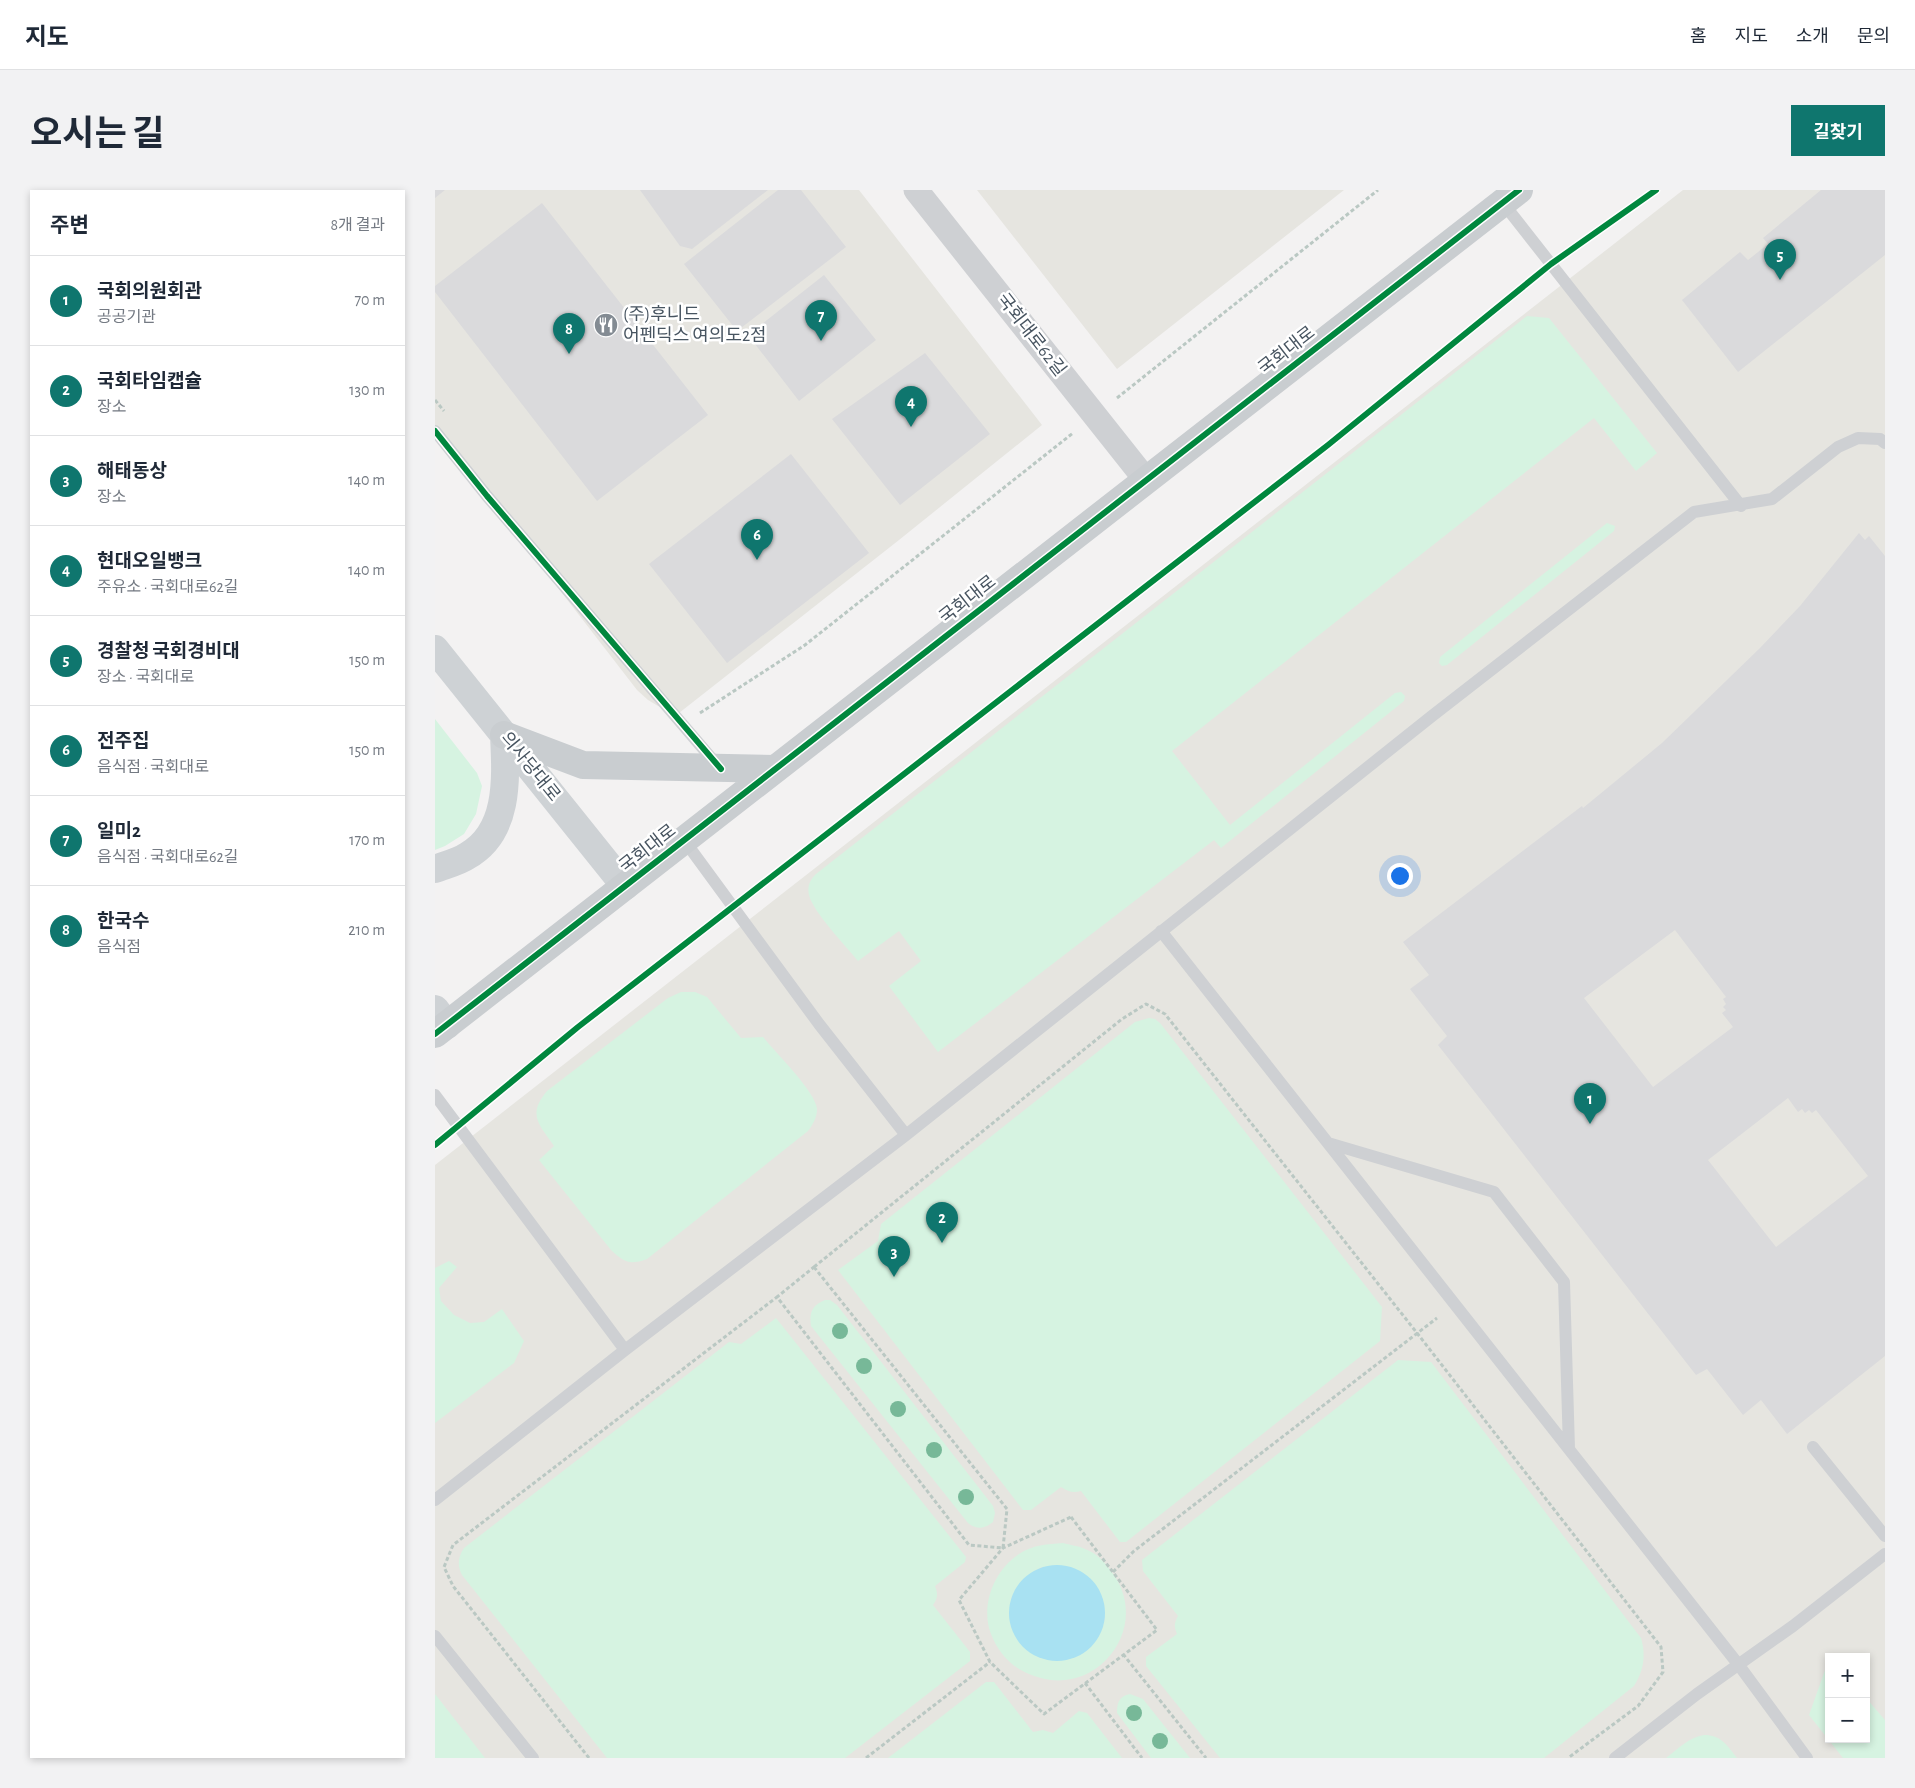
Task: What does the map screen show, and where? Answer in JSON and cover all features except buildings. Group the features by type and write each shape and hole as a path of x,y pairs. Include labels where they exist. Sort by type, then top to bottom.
{"main road":[{"name":"국회대로","path":"439,1022 625,886 1511,196"},
{"name":"의사당대로","path":"435,649 625,886"},
{"path":"435,869 468,856 488,840 503,806 506,775 504,735 583,765 775,770"}],"street":[{"name":"국회대로62길","path":"916,190 1146,480"}],"lane":[{"path":"1511,196 1741,506"},
{"path":"435,431 487,496 721,770"},
{"path":"435,1500 625,1350 906,1135 1432,716 1695,512 1741,506 1772,499 1838,447 1858,438 1880,439 1885,443"},
{"path":"684,840 819,1024 906,1135"},
{"path":"1161,931 1738,1664 1807,1758"},
{"path":"435,1095 625,1350"},
{"path":"1328,1143 1494,1192 1564,1282 1569,1449"},
{"path":"1813,1447 1885,1536"},
{"path":"1615,1758 1738,1664 1793,1626 1885,1554"},
{"path":"435,1636 533,1758"}],"path":[{"path":"700,713 805,645 1378,190"},
{"path":"435,400 446,414"},
{"path":"589,1758 453,1586 444,1567 453,1545 777,1297 1114,1026 1146,1004 1165,1014 1417,1333 1661,1647 1663,1672 1638,1706 1568,1758"},
{"path":"814,1267 1007,1508 1003,1548"},
{"path":"777,1297 969,1545 1003,1548"},
{"path":"1113,1572 1134,1551 1455,1304"},
{"path":"1071,1517 1157,1630 1044,1714 990,1662 959,1600 1003,1548 1071,1517"},
{"path":"1123,1654 1206,1758"},
{"path":"866,1758 990,1662"},
{"path":"1085,1683 1142,1758"}],"shaded area":[{"path":"435,190 859,190 1042,425 679,713 658,706 637,690 435,429"},
{"path":"977,190 1344,190 1117,369"},
{"path":"1683,190 1885,190 1885,1758 435,1758 435,1165"}],"green space":[{"path":"1527,316 1549,318 1657,453 1636,471 1594,418 1172,751 1230,825 1395,693 1401,692 1405,696 1404,701 1221,848 1214,840 938,1052 889,986 921,961 899,931 858,961 823,919 812,902 808,889 809,883 814,876"},
{"path":"1607,523 1615,526 1614,531 1447,665 1442,666 1439,663 1440,657"},
{"path":"435,719 477,773 482,786 476,814 464,834 435,850"},
{"path":"681,992 695,992 707,997 741,1038 763,1037 810,1093 817,1109 816,1115 808,1131 647,1259 628,1262 611,1250 539,1160 554,1146 540,1125 536,1113 541,1099 547,1091 668,998"},
{"path":"1149,1018 1155,1019 1160,1023 1382,1307 1380,1341 1126,1542 1120,1542 1081,1491 1071,1492 1061,1487 1031,1510 1023,1510 838,1270 878,1241 881,1224 1135,1022"},
{"path":"449,1261 457,1267 439,1288 441,1301 454,1315 470,1323 484,1322 502,1309 524,1341 514,1363 435,1423 435,1268"},
{"path":"830,1300 837,1305 993,1506 995,1513 993,1522 981,1528 974,1527 968,1523 811,1326 812,1310 817,1304"},
{"path":"776,1318 966,1557 965,1562 935,1586 937,1596 933,1605 970,1652 970,1661 845,1758 607,1758 462,1575 459,1564 460,1555 464,1548 729,1342 741,1344"},
{"path":"1398,1360 1431,1362 1641,1638 1643,1662 1640,1674 1634,1686 1544,1758 1220,1758 1146,1666 1146,1657 1177,1634 1175,1625 1178,1616 1143,1571 1142,1560"},
{"path":"1063,1543 1083,1548 1103,1561 1123,1593 1126,1615 1122,1636 1111,1654 1095,1669 1075,1678 1053,1680 1022,1671 1006,1658 997,1647 991,1634 987,1612 991,1590 996,1579 1010,1561 1029,1549","holes":["1042,1567 1105,1619 1099,1635 1011,1599 1023,1580"]},
{"path":"1825,1670 1825,1735 1809,1715"},
{"path":"986,1682 994,1682 1033,1732 1043,1730 1053,1733 1079,1711 1087,1713 1122,1758 888,1758"},
{"path":"435,1694 485,1758 435,1758"},
{"path":"1130,1694 1143,1699 1190,1758 1151,1758 1117,1713 1119,1700 1123,1696"},
{"path":"1870,1703 1885,1720 1885,1758 1843,1758 1831,1743 1870,1743"},
{"path":"1704,1735 1710,1735 1719,1739 1727,1745 1737,1758 1666,1758 1679,1747"}],"water":[{"path":"1057,1565 1075,1569 1091,1579 1101,1595 1105,1613 1101,1631 1091,1647 1075,1657 1057,1661 1039,1657 1023,1647 1013,1631 1009,1613 1013,1595 1023,1579 1039,1569"}],"cycle path":[{"path":"435,1034 1519,190"},
{"path":"435,1145 578,1027 1328,445 1551,264 1656,190"},
{"path":"435,431 487,496 721,769"}],"place":[{"name":"경찰청 국회경비대","path":"1780,280"},
{"name":"(주)후니드 어펜딕스 여의도2점","path":"606,325"},
{"name":"일미2","path":"821,341"},
{"name":"한국수","path":"569,354"},
{"name":"현대오일뱅크","path":"911,427"},
{"name":"전주집","path":"757,560"},
{"name":"국회의원회관","path":"1590,1124"},
{"name":"국회타임캡슐","path":"942,1243"},
{"name":"해태동상","path":"894,1277"}]}
